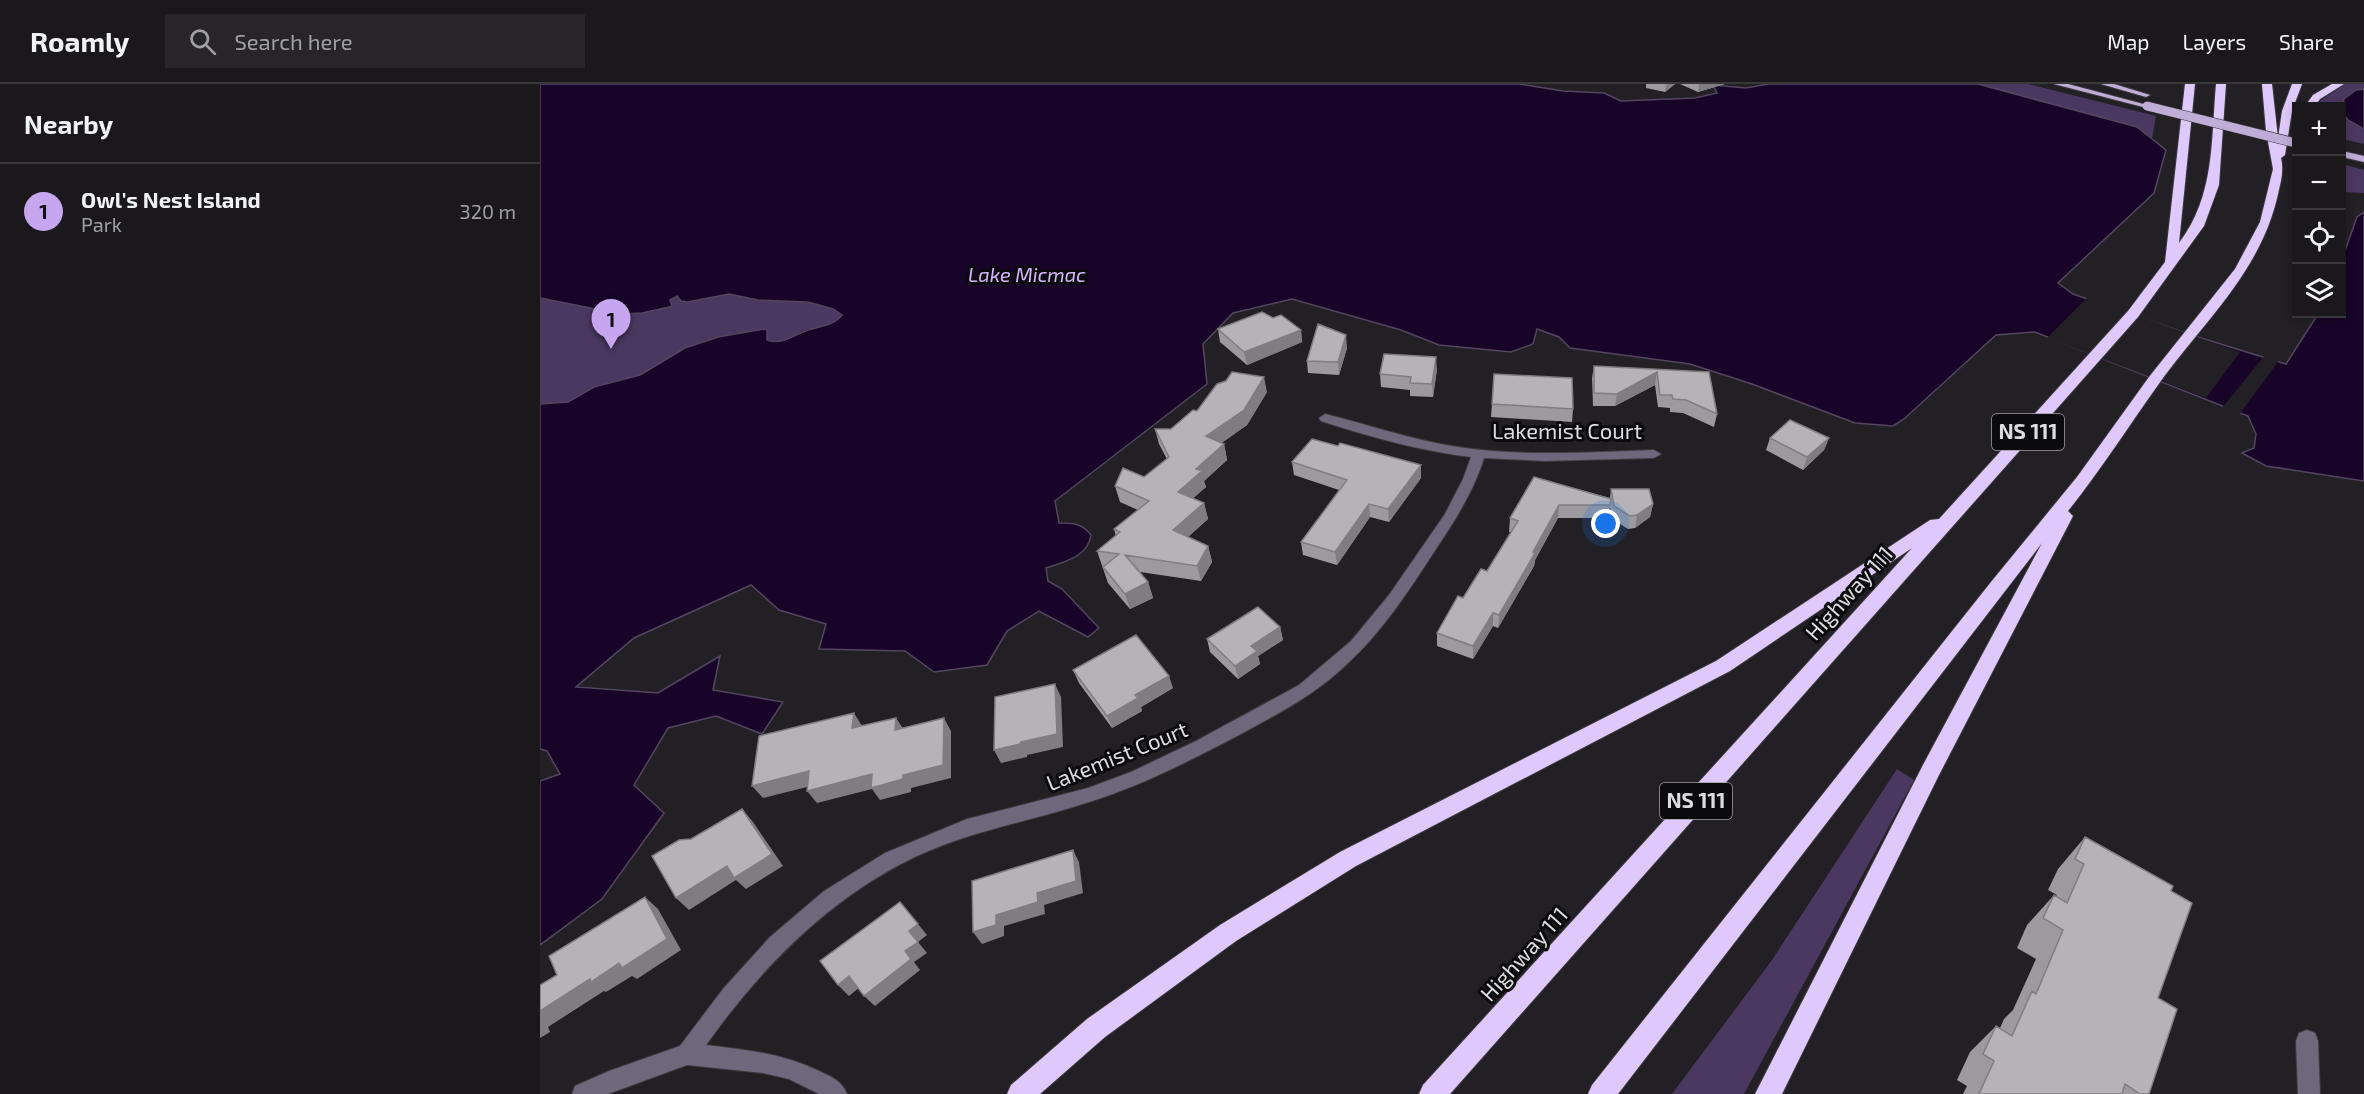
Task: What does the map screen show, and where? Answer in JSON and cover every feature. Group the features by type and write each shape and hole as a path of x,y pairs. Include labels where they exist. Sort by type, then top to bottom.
{"highway":[{"path":"2171,263 2190,84"},
{"name":"Highway 111","path":"1432,1094 2133,314 2198,226 2213,185 2221,84"},
{"name":"NS 111","path":"1601,1094 1997,587 2083,481 2154,380 2241,270 2266,222 2278,169 2271,131 2267,84"},
{"path":"2278,169 2287,111 2297,84"},
{"path":"2313,102 2316,97 2339,84"},
{"path":"2278,169 2292,141"},
{"path":"1768,1094 1931,769 2083,481"},
{"path":"1020,1094 1096,1028 1228,933 1348,859 1723,666 1960,508"}],"main road":[{"path":"2058,84 2292,142"},
{"path":"2105,84 2292,132"},
{"path":"2348,150 2364,150"},
{"path":"2348,150 2364,159"}],"street":[{"name":"Lakemist Court","path":"1325,418 1398,438 1479,454 1529,456 1654,454"},
{"name":"Lakemist Court","path":"687,1054 721,1004 746,974 781,939 816,909 890,860 951,832 1082,797 1158,768 1291,700 1326,675 1360,641 1420,564 1468,483 1479,454"},
{"path":"2307,1041 2309,1094"},
{"path":"583,1094 609,1082 687,1054 762,1062 791,1069 830,1088 836,1094"}],"shaded area":[{"path":"1978,84 2028,84 2156,116 2152,139 2137,127"},
{"path":"2345,84 2364,84 2364,89 2356,90 2344,99 2344,102 2320,102"},
{"path":"2346,117 2364,129 2364,144 2346,140"},
{"path":"2346,165 2364,170 2364,193 2346,192"},
{"path":"729,294 814,304 841,313 842,317 830,324 803,331 788,340 777,342 767,340 767,330 764,329 718,337 685,348 640,375 594,387 568,402 540,404 540,298 621,314 658,310 671,304 670,300 677,296 687,302"},
{"path":"1897,769 1914,780 1744,1094 1672,1094 1772,960"}],"water":[{"name":"Lake Micmac","path":"540,84 1519,84 1563,91 1604,93 1621,101 1695,98 1717,93 1713,85 1746,88 1768,84 1978,84 2137,127 2166,150 2154,193 2058,283 2073,294 2191,335 2286,364 2315,318 2346,318 2346,248 2357,217 2364,212 2364,481 2266,466 2242,453 2254,448 2256,434 2248,416 2035,332 1996,335 1904,419 1893,426 1855,423 1752,384 1690,364 1570,348 1559,337 1537,329 1533,344 1511,352 1439,345 1401,330 1292,299 1233,313 1203,344 1207,384 1055,501 1059,523 1080,526 1091,535 1085,549 1080,554 1046,568 1048,581 1062,589 1099,628 1088,637 1039,611 1007,631 987,665 934,672 905,651 819,649 826,624 779,610 751,585 634,638 576,687 658,693 720,656 713,690 783,702 762,734 716,716 668,728 634,785 664,813 602,899 540,945 540,781 560,774 547,751 540,749 540,404 568,402 594,387 640,375 685,348 718,337 764,329 767,330 767,340 781,341 829,324 842,315 833,309 808,302 758,300 729,294 687,302 681,301 677,296 670,300 672,306 669,307 642,313 621,314 540,298"},
{"path":"2364,89 2364,129 2346,117 2344,99 2356,90"}],"pier":[{"path":"2088,297 2240,352 2206,398 2047,338"},
{"path":"2265,355 2280,359 2239,415 2222,408"}],"building":[{"path":"1262,312 1273,318 1281,315 1301,330 1244,352 1218,329"},
{"path":"1318,324 1346,335 1338,362 1307,361"},
{"path":"1384,354 1436,357 1432,384 1410,383 1411,377 1380,374"},
{"path":"1594,366 1709,372 1717,414 1686,400 1673,399 1672,395 1660,395 1657,372 1617,394 1594,393"},
{"path":"1232,372 1264,377 1244,410 1206,436 1224,444 1196,469 1202,471 1178,492 1204,503 1173,530 1208,546 1197,566 1125,555 1148,582 1125,594 1103,567 1119,554 1097,551 1120,532 1114,529 1149,501 1115,486 1123,468 1144,477 1169,457 1155,429 1171,429 1193,410 1197,411 1217,384 1226,381"},
{"path":"1494,374 1572,378 1573,409 1492,404"},
{"path":"1790,420 1829,438 1807,457 1770,438"},
{"path":"1312,439 1338,446 1340,443 1421,465 1388,509 1369,504 1335,552 1301,542 1347,480 1292,462"},
{"path":"1534,477 1611,499 1610,505 1559,505 1533,552 1535,553 1499,615 1493,613 1473,646 1437,633 1458,596 1463,598 1481,569 1487,571 1518,521 1510,518"},
{"path":"1611,489 1649,489 1653,504 1637,515 1630,516 1614,506"},
{"path":"1258,607 1280,627 1251,646 1257,651 1235,666 1207,639"},
{"path":"1136,635 1169,676 1135,695 1138,698 1107,716 1073,670"},
{"path":"1055,684 1057,734 994,750 995,697"},
{"path":"854,713 852,728 896,718 895,730 944,718 943,765 903,775 903,779 871,788 872,774 807,791 809,771 752,786 759,736"},
{"path":"742,809 772,854 734,878 727,866 676,898 652,856 679,840 691,839"},
{"path":"2085,837 2173,886 2171,891 2192,903 2158,998 2177,1009 2149,1094 2140,1094 2125,1084 2122,1094 1979,1094 1994,1061 1983,1054 1996,1026 2012,1036 2032,991 2036,994 2063,930 2043,918 2054,895 2067,903 2084,864 2075,859"},
{"path":"1073,850 1076,881 1037,893 1038,902 996,915 996,925 973,932 972,881"},
{"path":"645,897 667,939 622,968 619,963 591,982 590,979 540,1011 540,985 557,975 549,956"},
{"path":"900,902 918,924 909,931 918,942 905,951 911,959 864,996 849,976 838,985 820,961"}],"place":[{"name":"Owl's Nest Island","path":"611,349"}]}
